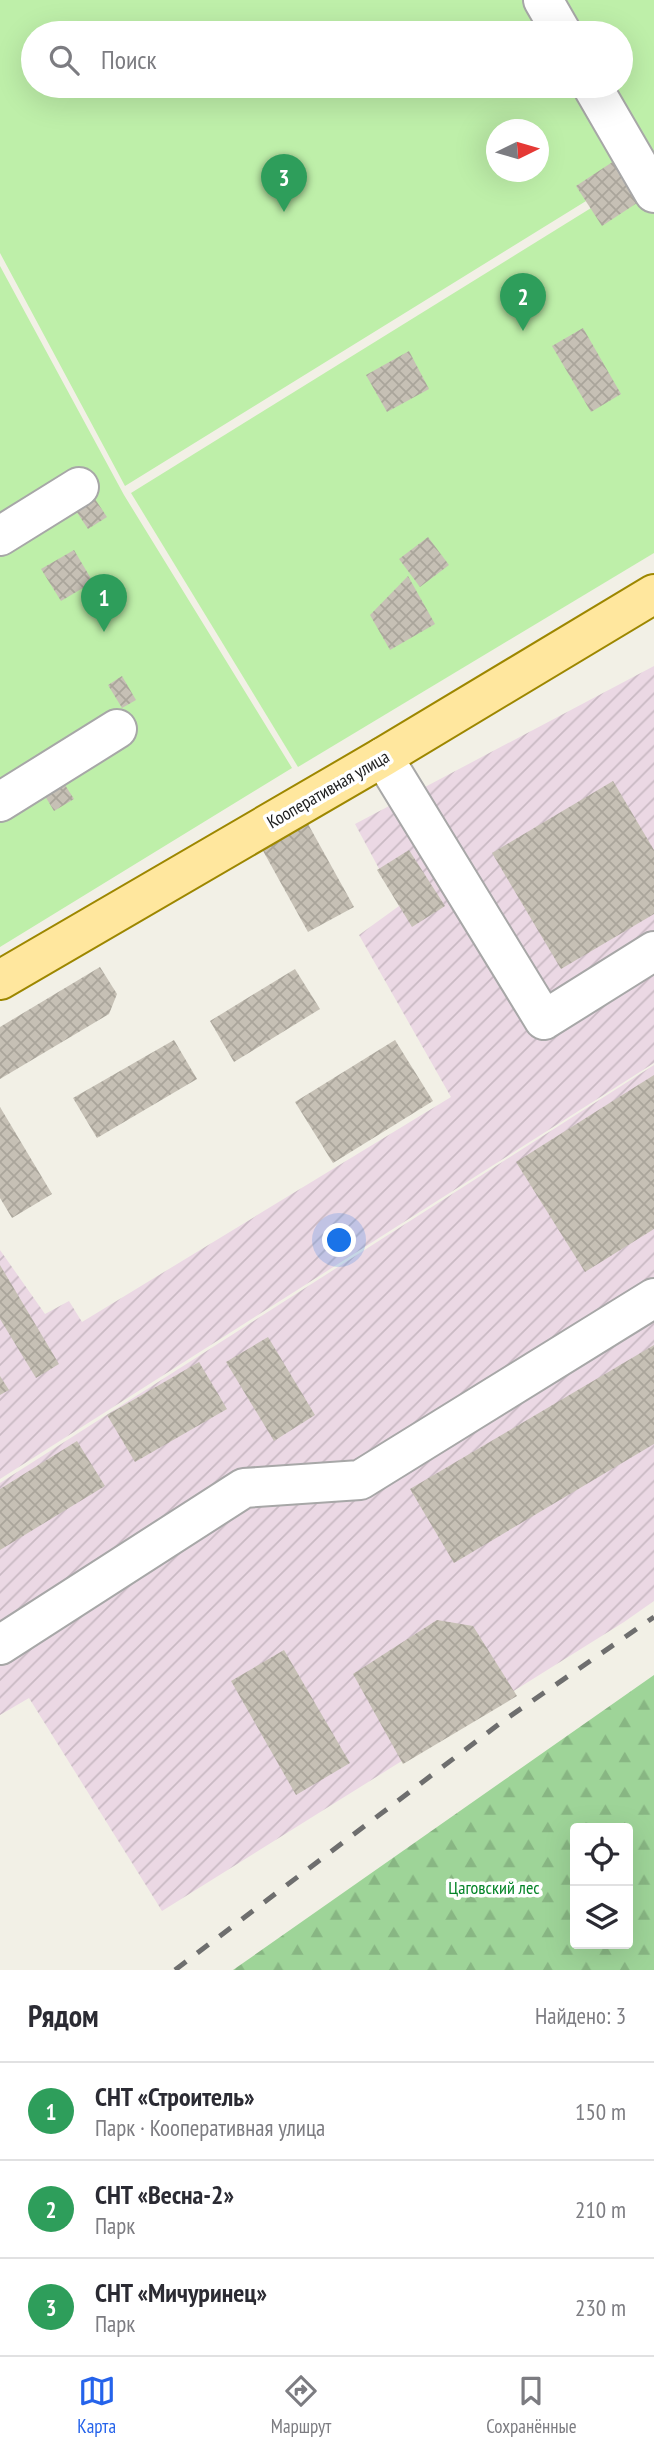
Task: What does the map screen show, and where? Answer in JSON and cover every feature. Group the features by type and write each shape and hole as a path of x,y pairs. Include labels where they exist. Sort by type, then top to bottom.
{"main road":[{"name":"Кооперативная улица","path":"0,980 383,757 654,594"}],"lane":[{"path":"543,0 555,21"},
{"path":"599,98 654,193"},
{"path":"0,536 79,487"},
{"path":"0,802 117,729"},
{"path":"383,757 544,1020 654,951"},
{"path":"0,1645 244,1488 360,1480 654,1298"}],"shaded area":[{"path":"654,666 654,1063 0,1479 0,1250 45,1314 69,1301 82,1322 451,1097 359,935 399,906 355,824"},
{"path":"654,1065 654,1601 162,1911 29,1698 0,1715 0,1483"}],"green space":[{"path":"0,0 654,0 654,159 125,486 0,253"},
{"path":"654,169 654,553 298,767 131,493"},
{"path":"0,266 124,495 292,768 0,947"},
{"name":"Цаговский лес","path":"654,1675 654,1970 233,1970"}],"building":[{"path":"617,159 643,199 602,226 576,186"},
{"path":"583,328 621,394 591,412 552,346"},
{"path":"409,351 429,389 387,412 366,375"},
{"path":"89,490 107,517 88,529 70,502"},
{"path":"428,537 449,565 420,587 399,559"},
{"path":"74,550 93,582 61,601 41,569"},
{"path":"408,576 435,624 390,650 370,615"},
{"path":"122,676 136,700 122,708 108,685"},
{"path":"58,774 74,799 54,811 39,786"},
{"path":"613,781 654,850 654,914 561,969 492,853"},
{"path":"308,824 354,907 308,932 262,849"},
{"path":"409,850 445,906 412,927 377,870"},
{"path":"100,967 117,994 109,1014 0,1079 0,1027"},
{"path":"295,969 320,1009 234,1062 210,1021"},
{"path":"174,1040 197,1079 97,1138 73,1098"},
{"path":"395,1040 433,1101 333,1163 295,1102"},
{"path":"654,1075 654,1229 585,1272 516,1162"},
{"path":"0,1107 52,1194 12,1218 0,1198"},
{"path":"0,1265 59,1364 36,1378 0,1319"},
{"path":"268,1337 315,1415 274,1441 226,1362"},
{"path":"654,1345 654,1444 454,1563 410,1489"},
{"path":"199,1362 227,1409 135,1462 107,1415"},
{"path":"0,1376 9,1390 0,1395"},
{"path":"77,1441 105,1486 0,1550 0,1489"},
{"path":"437,1620 473,1626 517,1696 403,1764 353,1674"},
{"path":"284,1650 350,1763 296,1795 231,1681"}],"railway":[{"path":"175,1970 503,1721 654,1617"}],"place":[{"name":"СНТ «Мичуринец»","path":"284,212"},
{"name":"СНТ «Весна-2»","path":"523,331"},
{"name":"СНТ «Строитель»","path":"104,632"}]}
